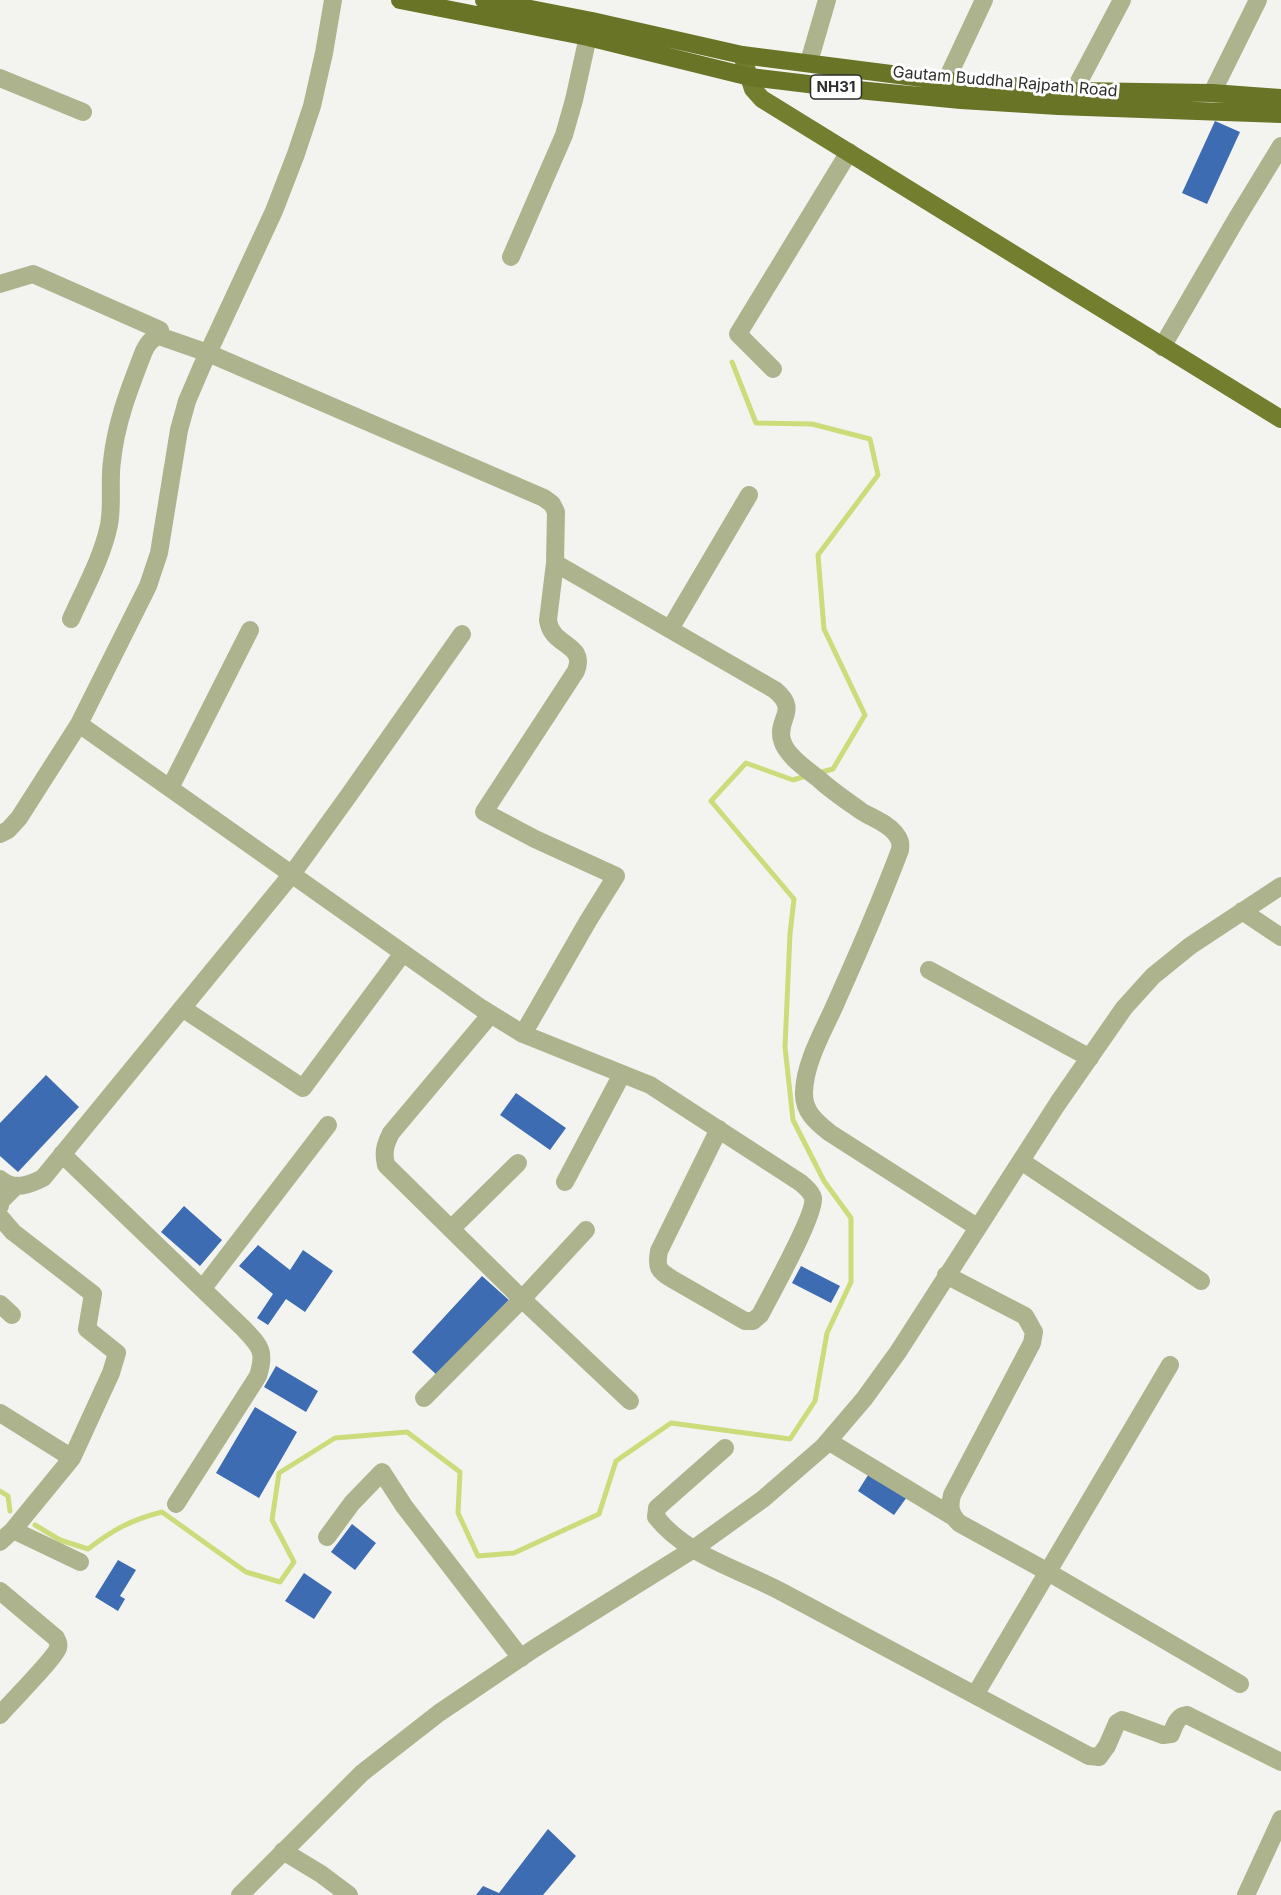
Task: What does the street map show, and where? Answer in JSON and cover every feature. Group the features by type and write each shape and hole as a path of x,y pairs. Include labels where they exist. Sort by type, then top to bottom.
{"highway":[{"name":"NH31","path":"400,0 590,29 750,77 961,100 1281,114"},
{"name":"Gautam Buddha Rajpath Road","path":"484,0 590,29 742,55 946,81 1074,91 1212,93 1281,98"}],"main road":[{"path":"742,55 753,89 762,99 1281,419"}],"street":[{"path":"0,834 8,830 19,818 79,724 148,586 159,553 179,430 187,401 274,211 296,154 312,106 333,0"},
{"path":"809,62 827,0"},
{"path":"946,81 984,0"},
{"path":"1074,91 1122,0"},
{"path":"1212,93 1258,0"},
{"path":"511,257 564,135 590,29"},
{"path":"0,78 83,112"},
{"path":"1162,346 1281,146"},
{"path":"773,369 738,334 849,152"},
{"path":"0,284 33,273 160,330"},
{"path":"71,619 103,547 109,524 112,463 122,408 148,343 159,336 208,353 544,498 552,504 556,512 555,563 549,628 573,650 579,662 576,671 483,812 535,840 616,876 523,1034"},
{"path":"670,629 749,495"},
{"path":"555,563 781,695 787,706 782,728 783,742 787,750 822,782 862,811 891,828 901,842 881,900 811,1060 804,1094 813,1120 977,1227"},
{"path":"170,788 250,630"},
{"path":"0,1206 8,1183 29,1185 43,1178 292,874 462,634"},
{"path":"79,724 490,1014 523,1034 650,1085 719,1129 809,1191 813,1199 811,1212 760,1315 753,1321 745,1321 672,1279 657,1266 659,1251 719,1129"},
{"path":"240,1895 362,1773 439,1713 521,1658 692,1550 763,1499 828,1441 864,1399 897,1352 977,1227 1124,1008 1153,976 1190,946 1281,886"},
{"path":"1242,911 1281,938"},
{"path":"182,1008 303,1088 403,952"},
{"path":"929,970 1090,1058"},
{"path":"490,1014 391,1133 385,1144 386,1165 630,1401"},
{"path":"565,1182 622,1074"},
{"path":"203,1288 328,1125"},
{"path":"62,1154 203,1288 255,1340 261,1351 263,1362 258,1376 176,1504"},
{"path":"1021,1161 1201,1281"},
{"path":"451,1230 518,1163"},
{"path":"0,1217 13,1232 93,1294 87,1329 117,1353 111,1373 72,1458 6,1536 80,1562"},
{"path":"424,1398 522,1299 586,1230"},
{"path":"946,1275 1025,1316 1034,1332 1032,1343 952,1495 950,1505 952,1516"},
{"path":"975,1695 1170,1365"},
{"path":"0,1413 72,1458"},
{"path":"828,1441 952,1516 959,1523 1240,1684"},
{"path":"725,1448 657,1508 656,1517 665,1529 692,1550 774,1588 1089,1756 1099,1758 1117,1723 1122,1720 1164,1736 1171,1734 1177,1719 1187,1715 1281,1762"},
{"path":"327,1537 352,1503 382,1472 404,1506 521,1658"},
{"path":"0,1591 56,1638 58,1645 48,1662 0,1715"},
{"path":"1246,1895 1281,1819"},
{"path":"283,1851 321,1874 349,1895"}],"building":[{"path":"1215,121 1240,132 1207,204 1182,193"},
{"path":"46,1075 79,1107 18,1172 0,1156 0,1123"},
{"path":"516,1093 566,1128 550,1150 500,1115"},
{"path":"184,1206 222,1240 200,1266 161,1232"},
{"path":"258,1245 290,1270 303,1250 333,1271 305,1312 286,1299 268,1325 257,1318 273,1294 239,1266"},
{"path":"801,1266 840,1286 831,1303 792,1283"},
{"path":"482,1276 510,1301 439,1377 412,1352"},
{"path":"276,1366 318,1391 306,1412 264,1387"},
{"path":"255,1407 297,1432 259,1498 216,1473"},
{"path":"870,1472 907,1497 894,1515 858,1491"},
{"path":"352,1524 376,1543 355,1570 331,1552"},
{"path":"118,1560 136,1570 120,1596 125,1599 118,1611 95,1597"},
{"path":"304,1573 332,1592 314,1619 285,1601"},
{"path":"548,1829 576,1856 543,1895 476,1895 483,1886 499,1893"}],"waterway":[{"path":"732,362 756,423 812,424 870,439 878,475 818,555 824,629 865,715 833,769 818,773"},
{"path":"35,1525 60,1540 88,1549 123,1526 162,1512 246,1572 280,1582 294,1562 272,1520 279,1473 335,1438 407,1432 460,1472 458,1513 478,1556 514,1553 599,1514 616,1461 671,1423 790,1439 815,1401 827,1333 851,1282 851,1218 824,1181 793,1120 785,1047 790,934 794,899 711,801 746,763 793,780 809,775"},
{"path":"0,1491 8,1496 10,1511"}]}
